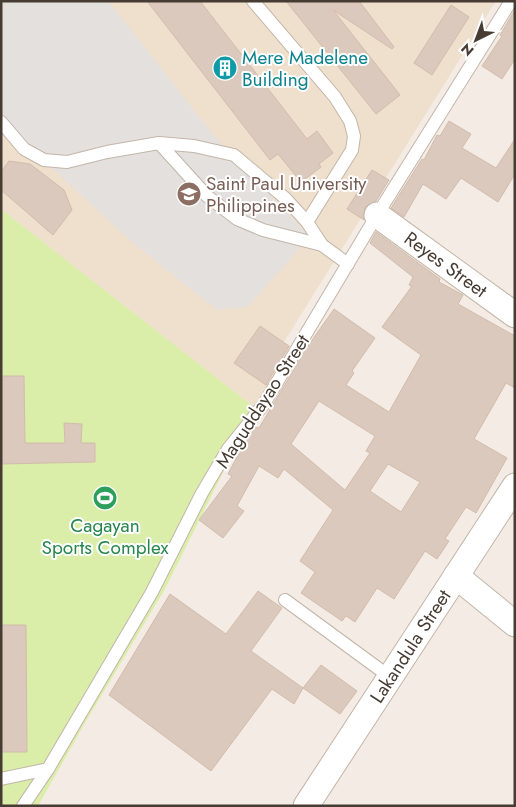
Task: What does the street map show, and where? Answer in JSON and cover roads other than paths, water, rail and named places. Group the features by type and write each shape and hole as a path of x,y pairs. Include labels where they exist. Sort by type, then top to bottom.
{"street":[{"name":"Reyes Street","path":"377,215 515,315"},
{"name":"Lakandula Street","path":"306,806 515,486"},
{"path":"456,576 515,624"}],"lane":[{"path":"253,1 335,97 350,121 354,136 352,150 307,222"},
{"name":"Maguddayao Street","path":"23,806 48,769 152,592 202,493 228,449 264,404 377,215 511,1"},
{"path":"1,122 24,149 44,160 67,162 107,152 159,143 194,146 234,155 260,175 307,222 322,245 348,264"},
{"path":"159,143 206,196 237,219 264,230 322,245"},
{"path":"285,600 390,677"},
{"path":"1,780 48,769"}],"place":[{"name":"Mere Madelene Building","path":"225,68"},
{"name":"Saint Paul University Philippines","path":"189,194"},
{"name":"Cagayan Sports Complex","path":"105,498"}]}
